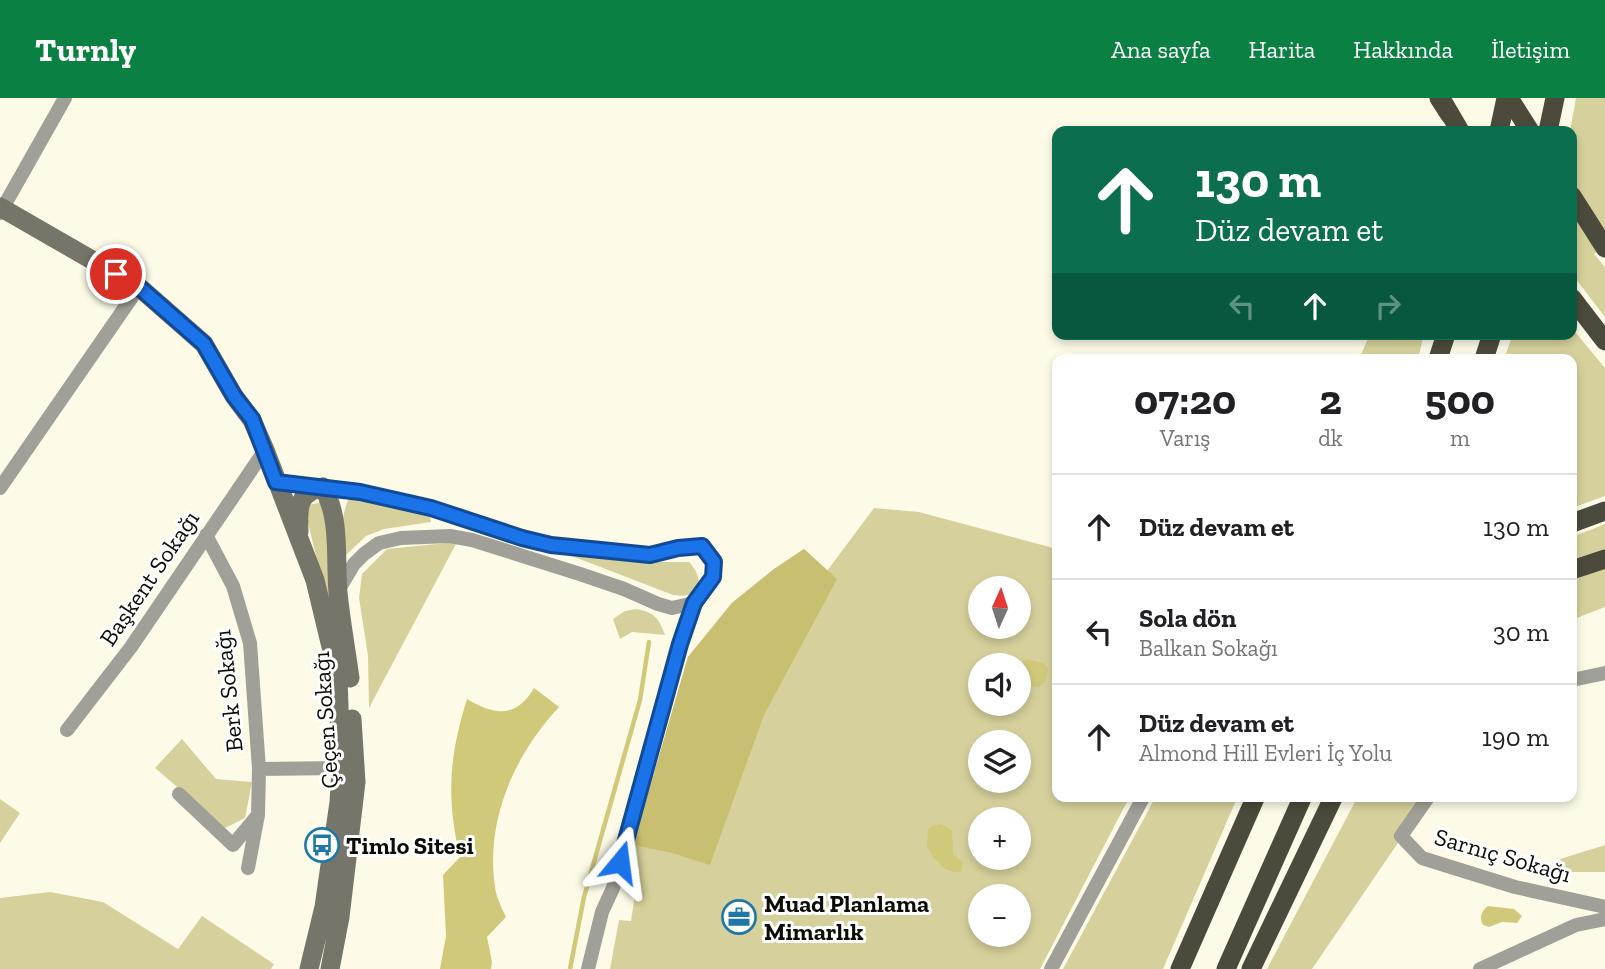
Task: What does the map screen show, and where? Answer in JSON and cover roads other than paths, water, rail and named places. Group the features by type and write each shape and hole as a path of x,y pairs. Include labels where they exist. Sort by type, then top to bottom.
{"highway":[{"path":"1500,126 1507,98"},
{"path":"1507,98 1527,126"},
{"path":"1549,126 1555,98"},
{"path":"1577,204 1605,247"},
{"path":"1577,305 1605,341"},
{"path":"1577,521 1605,511"},
{"path":"1577,568 1605,559"},
{"path":"1180,969 1253,802"},
{"path":"1226,969 1300,802"},
{"path":"1251,969 1331,802"},
{"path":"1305,857 1337,802"}],"main road":[{"name":"Çeçen Sokağı","path":"1,210 139,287 204,344 234,396 252,419 300,536 315,580 338,676 341,768 325,902 309,969"},
{"path":"276,482 323,487"},
{"name":"Çeçen Sokağı","path":"300,536 301,499 309,490 323,487 334,517 338,592 350,679 356,782 340,917 330,969"}],"street":[{"path":"1,210 65,98"},
{"path":"0,488 139,287"},
{"name":"Başkent Sokağı","path":"67,730 131,646 265,450"},
{"path":"323,487 360,492 431,508 551,545 650,555 678,548 702,546 714,562 713,577 694,603 680,644 665,705 613,888 602,912 588,969"},
{"name":"Berk Sokağı","path":"206,535 233,586 250,643 259,769 341,768"},
{"path":"338,592 354,564 379,543 401,538 450,536 472,540 580,574 657,604 673,608 694,603"},
{"path":"1577,679 1605,673"},
{"path":"248,868 258,814 259,769"},
{"path":"178,794 233,845 258,814"},
{"path":"1051,969 1141,802"},
{"name":"Sarnıç Sokağı","path":"1425,802 1401,836 1422,858 1515,887 1605,907"},
{"path":"1480,969 1576,925 1605,919"}],"waterway":[{"path":"570,969 584,897 640,700 649,642"}],"place":[{"name":"Timlo Sitesi","path":"322,845"},
{"name":"Muad Planlama Mimarlık","path":"739,917"}]}
